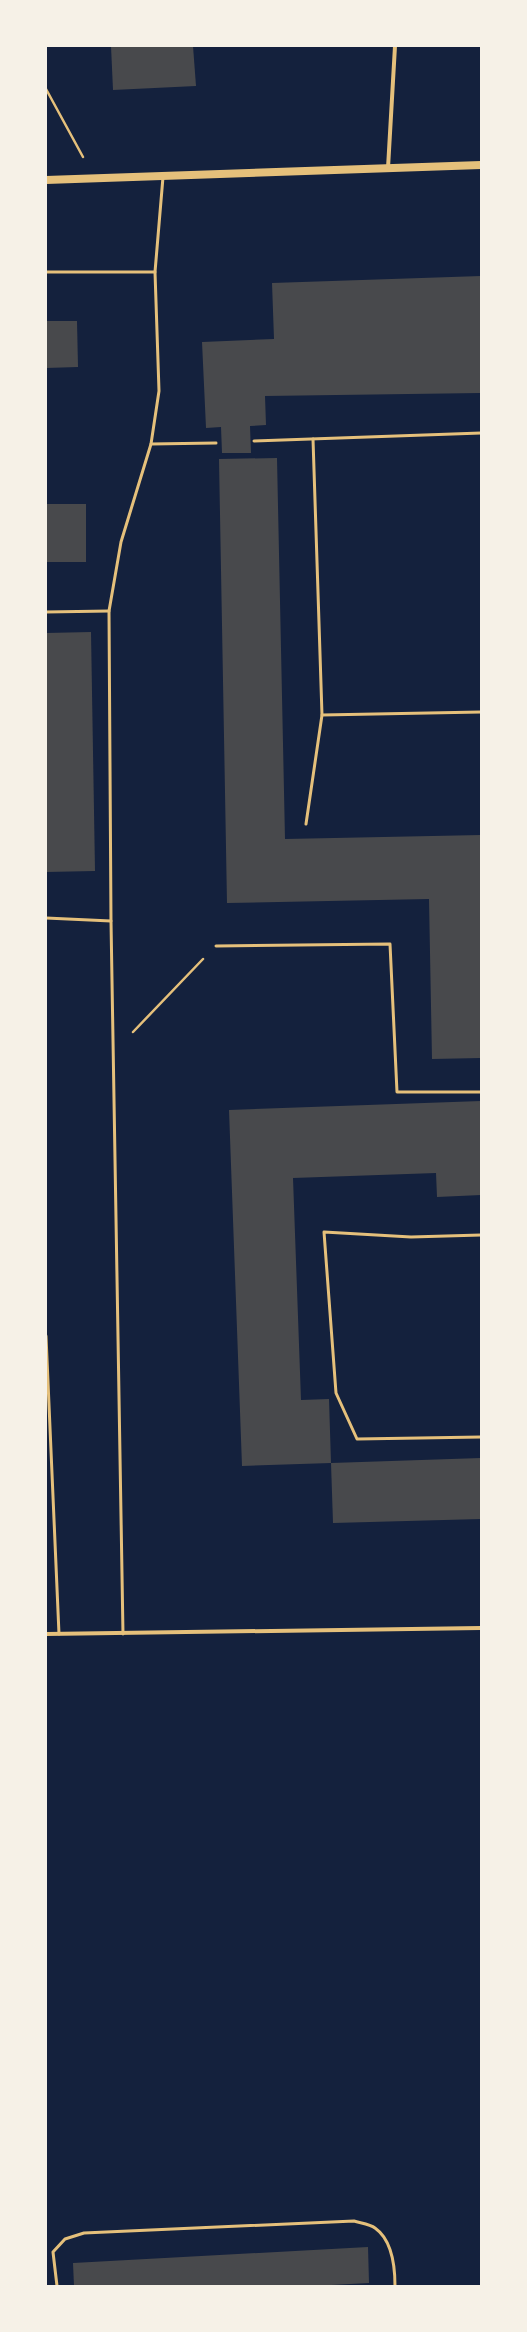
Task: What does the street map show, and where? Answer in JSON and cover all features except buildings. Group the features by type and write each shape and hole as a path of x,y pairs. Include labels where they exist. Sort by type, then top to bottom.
{"main road":[{"path":"46,180 481,165"}],"street":[{"path":"388,168 395,46"},
{"path":"46,1634 481,1628"}],"lane":[{"path":"123,1634 111,921 109,611 121,542 151,444 159,391 155,272 164,176"},
{"path":"46,272 155,272"},
{"path":"254,441 481,433"},
{"path":"306,824 322,715 313,439"},
{"path":"151,444 216,443"},
{"path":"46,612 109,611"},
{"path":"322,715 481,712"},
{"path":"46,918 111,921"},
{"path":"216,946 390,944 397,1092 481,1092"},
{"path":"481,1235 411,1237 324,1232 336,1393 357,1439 481,1437"},
{"path":"46,1336 59,1634"},
{"path":"57,2286 53,2252 65,2239 84,2233 354,2221 375,2227 388,2245 395,2269 395,2286"}],"path":[{"path":"46,89 95,178"},
{"path":"113,1052 216,946"}]}
